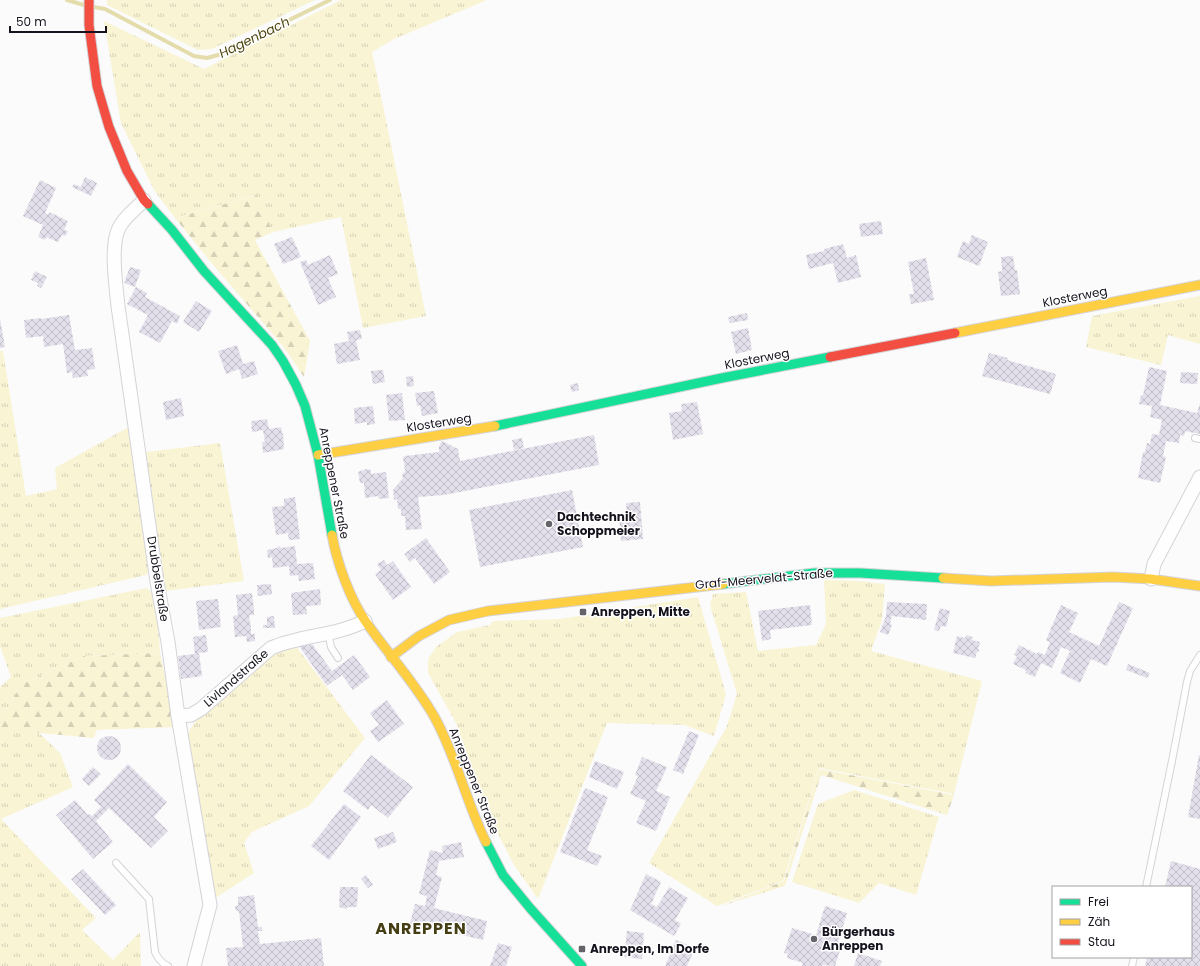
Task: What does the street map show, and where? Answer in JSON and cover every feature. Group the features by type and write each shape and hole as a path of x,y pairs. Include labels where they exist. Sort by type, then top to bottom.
{"street":[{"name":"Anreppener Straße","path":"89,0 89,25 97,86 109,127 127,171 144,200 172,230 204,271 272,345 280,356 296,384 305,406 318,455 339,564 365,621 422,697 435,718 446,740 479,827 503,875 530,908 582,966"},
{"name":"Drubbelstraße","path":"144,200 119,228 115,238 114,266 118,306 157,582 210,906 194,966"},
{"name":"Klosterweg","path":"318,455 507,424 722,378 1200,285"},
{"path":"1151,579 1154,564 1200,478"},
{"name":"Graf-Meerveldt-Straße","path":"391,657 419,636 449,620 488,611 814,573 866,573 991,581 1113,577 1151,579 1200,586"},
{"name":"Livlandstraße","path":"178,716 191,715 201,709 271,648 283,643 352,627 365,621"}],"lane":[{"path":"328,632 331,647 338,658"},
{"path":"1146,886 1187,682 1190,671 1200,655"},
{"path":"116,863 148,899 155,952 158,959 163,964 168,966"}],"green space":[{"path":"107,0 315,0 212,49 198,50 107,5"},
{"path":"341,0 487,0 394,39 372,52 426,316 363,328 341,217 273,232 255,195 175,218 154,190 121,123 104,21 204,69"},
{"path":"256,195 273,232 255,240 310,341 304,377 283,346 175,218"},
{"path":"1200,296 1200,344 1168,335 1161,365 1086,347 1092,316"},
{"path":"0,351 3,351 26,496 57,489 55,468 131,427 150,570 146,575 0,609"},
{"path":"220,443 244,581 165,591 146,452"},
{"path":"824,580 858,581 885,584 882,620 871,651 982,681 954,794 819,768 783,881 717,906 649,863 727,726 737,694 710,605 713,594 746,592 758,651 816,645 826,624"},
{"path":"147,588 156,598 160,653 84,656 22,684 0,719 0,687 11,677 0,646 0,618"},
{"path":"698,597 726,694 714,736 684,725 607,723 538,899 514,865 486,810 457,725 428,673 428,659 436,647 457,632 490,625 493,621 560,619"},
{"path":"295,645 365,738 309,806 252,832 244,843 254,873 212,900 187,738 190,729 202,714 269,656"},
{"path":"160,653 176,727 97,730 94,738 39,733 20,728 0,742 0,719 22,684 84,656"},
{"path":"20,727 39,733 60,753 73,787 1,819 96,918 82,930 113,960 140,932 141,966 0,966 0,742"},
{"path":"819,769 954,795 947,815 821,775 785,886 718,907 784,881"},
{"path":"854,790 939,817 916,895 879,883 859,903 792,882 818,804"}],"building":[{"path":"85,177 97,183 91,196 72,187 74,184 81,187"},
{"path":"40,180 56,188 45,213 48,215 49,212 68,221 64,230 68,231 65,236 62,235 58,242 46,237 45,240 38,237 43,225 23,216"},
{"path":"881,221 883,234 861,237 859,224"},
{"path":"972,235 988,242 979,266 957,257 963,241 969,244"},
{"path":"292,237 301,257 283,264 274,244"},
{"path":"843,244 847,258 856,255 861,277 838,283 833,263 809,269 806,255 824,251 824,249"},
{"path":"330,255 338,274 328,278 336,297 318,305 300,262 306,260 308,265"},
{"path":"1013,256 1015,270 1017,270 1020,294 1001,296 998,272 1002,271 1001,257"},
{"path":"926,258 934,300 911,304 909,294 914,294 908,262"},
{"path":"130,267 141,270 135,287 124,283"},
{"path":"35,271 47,277 41,288 37,286 38,283 31,280"},
{"path":"136,287 147,293 145,297 180,316 177,324 172,321 160,343 139,332 148,315 127,304"},
{"path":"196,301 212,311 199,332 183,322"},
{"path":"747,313 748,320 730,323 728,317"},
{"path":"69,315 75,350 92,348 95,369 87,370 88,376 73,378 72,372 67,373 63,344 44,347 43,336 26,338 24,320"},
{"path":"0,319 5,347 0,348"},
{"path":"748,328 752,350 736,354 731,332"},
{"path":"360,330 362,339 356,340 360,360 337,364 334,344 349,341 347,332"},
{"path":"237,345 243,364 254,361 258,374 242,379 239,369 226,374 218,351"},
{"path":"989,353 1008,358 1007,360 1056,374 1050,394 982,376"},
{"path":"1149,367 1167,371 1160,405 1197,413 1200,403 1200,434 1185,431 1184,436 1180,435 1179,443 1166,441 1163,456 1166,457 1160,483 1138,478 1143,452 1145,452 1147,443 1150,444 1152,434 1159,435 1162,420 1150,417 1152,406 1139,404 1141,395 1143,395"},
{"path":"383,370 385,382 373,384 371,371"},
{"path":"1181,372 1198,373 1197,384 1180,383"},
{"path":"413,376 414,386 407,387 406,377"},
{"path":"578,383 579,390 572,392 570,385"},
{"path":"434,391 438,413 422,416 420,405 417,406 415,393"},
{"path":"402,393 405,420 389,421 386,395"},
{"path":"181,398 184,416 166,420 163,402"},
{"path":"697,402 703,434 673,440 669,413 682,411 681,404"},
{"path":"373,406 375,424 367,425 367,422 355,424 354,408"},
{"path":"267,419 269,429 281,427 284,449 263,453 262,442 265,442 263,430 252,432 251,421"},
{"path":"594,435 599,465 444,495 418,497 422,529 406,530 405,516 401,516 401,509 398,509 397,499 394,500 393,490 403,478 402,475 405,471 403,457 439,452 439,446 442,441 458,449 460,461"},
{"path":"522,438 524,448 514,450 512,440"},
{"path":"366,469 371,470 371,474 386,472 389,498 379,499 378,496 365,498 364,483 360,483 358,472"},
{"path":"572,490 583,547 480,567 469,510"},
{"path":"295,497 300,539 289,540 288,533 276,535 272,507 284,506 284,499"},
{"path":"640,502 643,539 621,541 619,516 627,516 626,503"},
{"path":"426,538 450,572 434,584 415,558 410,562 404,554"},
{"path":"279,546 281,548 295,546 297,564 313,563 315,579 299,581 298,575 290,576 289,566 273,568 272,557 268,558 267,550 277,548"},
{"path":"384,560 387,565 393,561 411,587 393,600 375,574 381,570 377,564"},
{"path":"271,584 272,594 258,596 257,585"},
{"path":"320,589 321,605 306,606 307,614 293,615 291,593"},
{"path":"252,593 254,615 249,615 251,634 255,634 255,641 247,642 246,636 235,637 233,616 238,615 236,595"},
{"path":"218,599 221,627 199,630 196,601"},
{"path":"887,602 927,604 926,620 892,616 890,623 892,625 888,635 880,632 886,616"},
{"path":"1119,602 1133,608 1107,666 1091,659 1080,683 1060,673 1070,651 1061,647 1052,668 1041,663 1035,677 1025,673 1026,670 1013,664 1017,656 1014,655 1019,645 1037,654 1038,652 1045,655 1050,642 1046,640 1061,605 1078,613 1069,632 1099,646"},
{"path":"810,605 812,625 770,630 771,639 762,641 758,611"},
{"path":"940,608 950,611 946,627 941,626 939,631 934,630"},
{"path":"274,616 275,628 263,628 263,625 267,625 267,617"},
{"path":"206,635 208,652 199,653 202,676 181,679 178,656 195,654 193,637"},
{"path":"966,635 973,637 972,640 980,642 978,649 979,652 977,652 975,658 953,653 957,636 965,638"},
{"path":"312,644 332,671 354,655 370,677 353,690 342,675 327,686 299,646"},
{"path":"1128,664 1150,673 1147,678 1126,670"},
{"path":"387,700 404,724 378,742 370,731 379,725 370,713"},
{"path":"689,731 699,735 683,774 673,770"},
{"path":"109,736 114,737 120,743 120,753 114,759 109,760 104,759 98,753 97,748 98,743 104,737"},
{"path":"371,755 413,787 388,818 371,805 368,810 343,791"},
{"path":"1200,755 1200,819 1188,817"},
{"path":"642,757 667,767 656,791 670,797 656,831 636,823 646,801 630,794 638,776 635,775"},
{"path":"595,761 624,772 617,789 589,777"},
{"path":"128,764 167,802 154,817 168,831 151,848 109,808 96,821 113,842 93,859 56,815 75,800 88,815 89,814 92,816 101,807 94,800"},
{"path":"93,767 101,774 89,786 82,779"},
{"path":"585,788 608,797 587,850 602,856 597,866 560,852"},
{"path":"344,804 361,817 329,860 311,846"},
{"path":"393,832 397,842 378,849 374,838"},
{"path":"461,842 464,857 439,861 436,875 442,877 434,908 487,921 483,940 410,923 415,904 425,906 427,896 419,894 430,850 443,853 442,846"},
{"path":"1171,861 1200,869 1200,966 1145,966 1147,958 1192,958 1192,886 1165,886"},
{"path":"83,869 116,905 105,915 71,879"},
{"path":"646,874 661,882 651,904 657,907 669,887 688,898 675,920 681,924 674,936 630,910"},
{"path":"366,875 373,885 368,888 361,879"},
{"path":"340,887 358,887 357,907 348,907 346,909 339,907"},
{"path":"254,895 258,927 262,927 262,931 258,931 260,944 321,938 324,966 228,966 226,948 243,947 239,911 236,911 235,906 238,906 238,897"},
{"name":"Bürgerhaus Anreppen","path":"825,906 847,913 838,942 842,944 835,966 802,966 803,963 787,958 788,954 784,953 792,928 816,935"},
{"path":"627,931 644,933 642,959 624,957"},
{"path":"676,940 695,948 687,966 665,966"},
{"path":"498,943 512,947 506,966 490,966"},
{"path":"858,953 882,961 880,966 854,966"}],"waterway":[{"name":"Hagenbach","path":"67,0 84,5"},
{"name":"Hagenbach","path":"94,7 105,9 194,56 207,58 218,55 330,0"}],"traffic: fast":[{"path":"148,204 172,230 204,271 272,345 283,361 305,406 318,455 332,535"},
{"path":"495,426 722,378 830,357"},
{"path":"723,584 814,573 860,573 943,578"},
{"path":"486,842 503,875 530,908 582,966"}],"traffic: slow":[{"path":"955,333 1200,285"},
{"path":"318,455 495,426"},
{"path":"332,535 341,569 360,613 428,705 443,733 486,842"},
{"path":"943,578 991,581 1113,577 1151,579 1200,586"},
{"path":"391,657 419,636 449,620 488,611 723,584"}],"traffic: jam":[{"path":"89,0 89,25 97,86 109,127 127,171 144,200 148,204"},
{"path":"830,357 955,333"}],"place":[{"name":"Dachtechnik Schoppmeier","path":"549,524"},
{"name":"Anreppen, Mitte","path":"583,612"},
{"name":"Bürgerhaus Anreppen","path":"814,939"},
{"name":"Anreppen, Im Dorfe","path":"582,949"}],"district":[{"name":"ANREPPEN","path":"421,928"}]}
